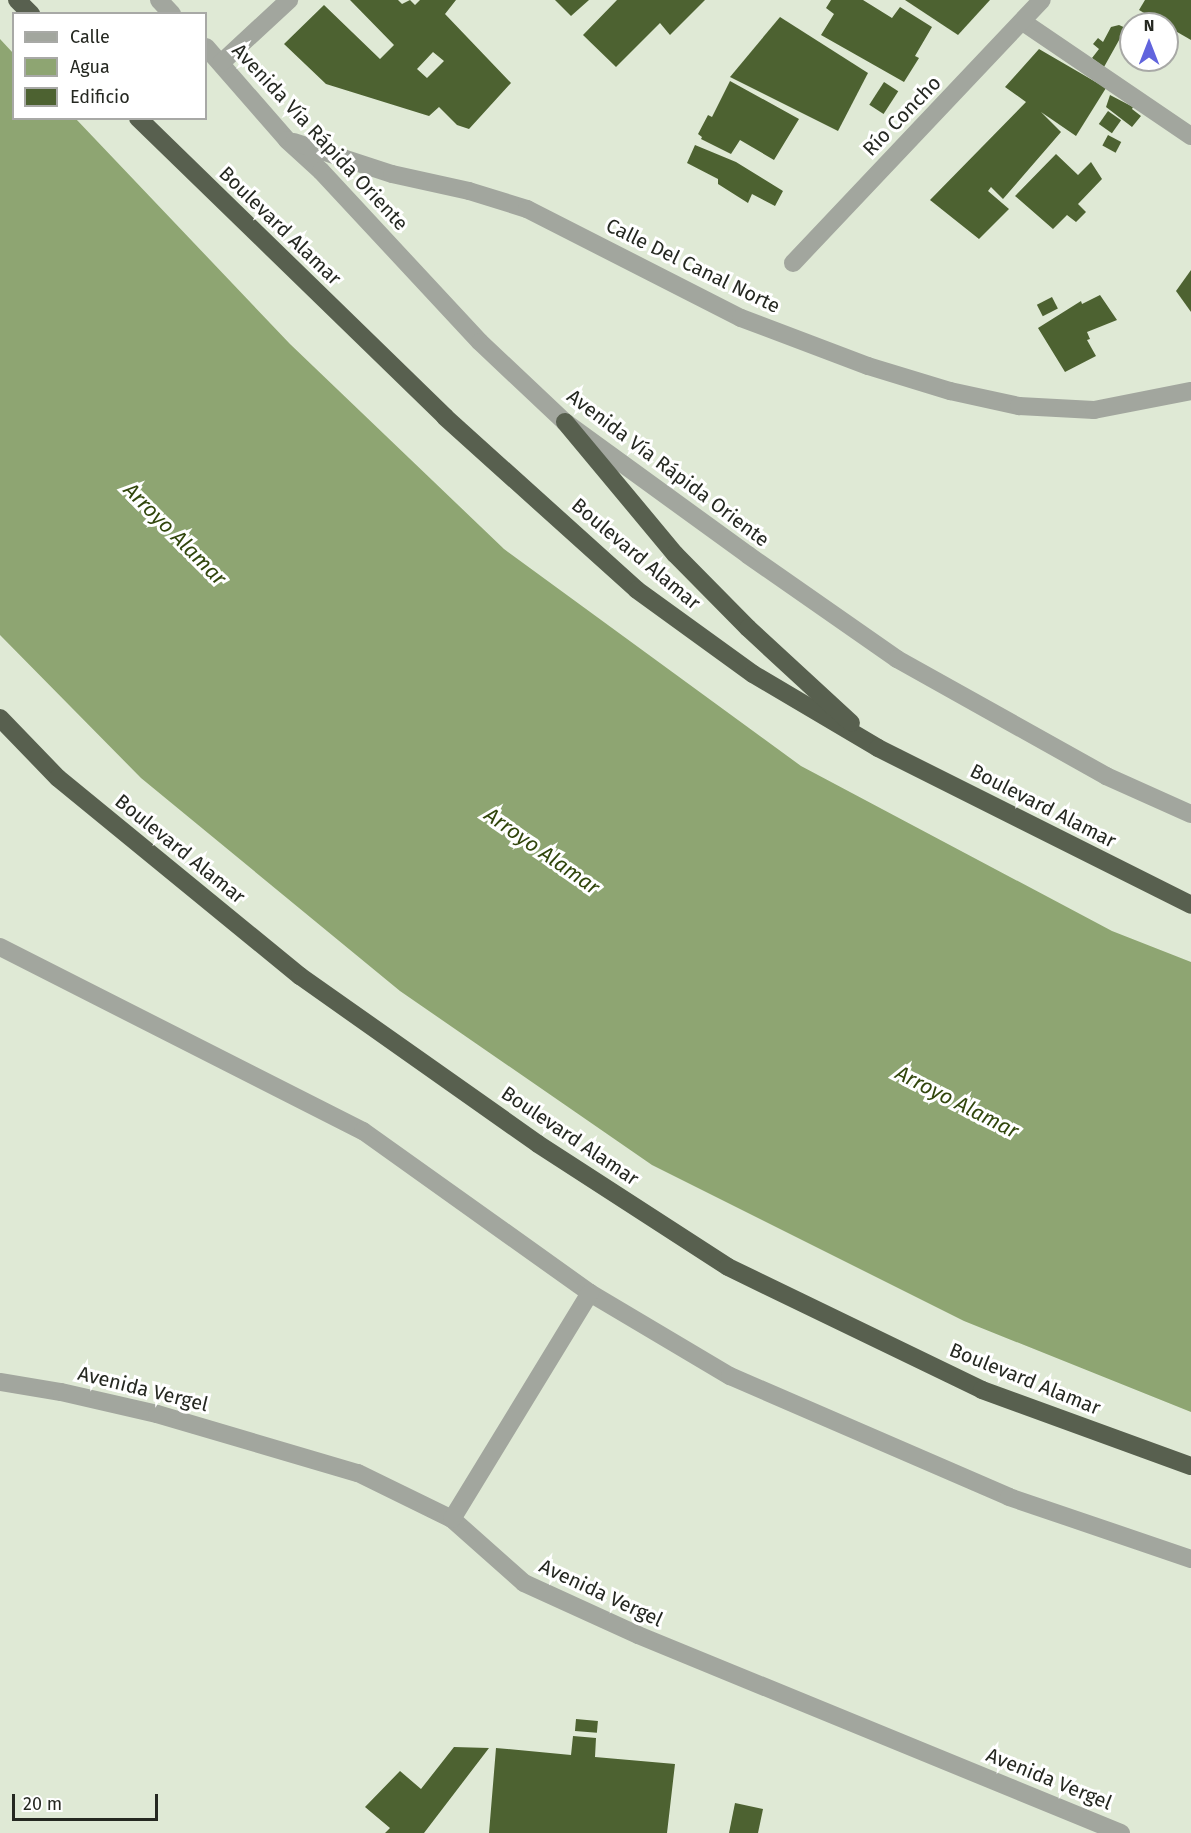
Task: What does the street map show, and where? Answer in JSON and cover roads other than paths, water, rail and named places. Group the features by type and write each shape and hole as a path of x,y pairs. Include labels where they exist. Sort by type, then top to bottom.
{"highway":[{"path":"17,0 29,12"},
{"name":"Boulevard Alamar","path":"140,120 445,417 637,590 753,674 878,748 1191,905"},
{"path":"565,422 675,554 748,628 878,748"},
{"name":"Boulevard Alamar","path":"0,718 58,778 300,976 538,1144 728,1267 982,1390 1191,1466"}],"street":[{"path":"159,0 170,12"},
{"path":"221,63 289,0"},
{"name":"Río Concho","path":"793,263 1042,0"},
{"path":"1023,22 1191,136"},
{"name":"Avenida Vía Rápida Oriente","path":"207,48 287,140 321,171 480,342 565,422 748,555 897,659 1106,776 1191,814"},
{"name":"Calle Del Canal Norte","path":"287,140 392,174 470,192 527,209 741,318 868,366 950,391 1019,406 1094,410 1191,391"},
{"path":"0,947 363,1131 590,1293 730,1376 1009,1497 1191,1559"},
{"path":"452,1519 590,1293"},
{"name":"Avenida Vergel","path":"0,1382 61,1392 157,1414 358,1473 452,1519 524,1583 638,1635 1121,1833"}],"water":[{"name":"Arroyo Alamar","path":"0,39 12,52 12,120 77,120 290,344 504,549 801,766 1112,931 1191,962 1191,1412 964,1321 652,1165 400,991 141,778 0,635"}]}
